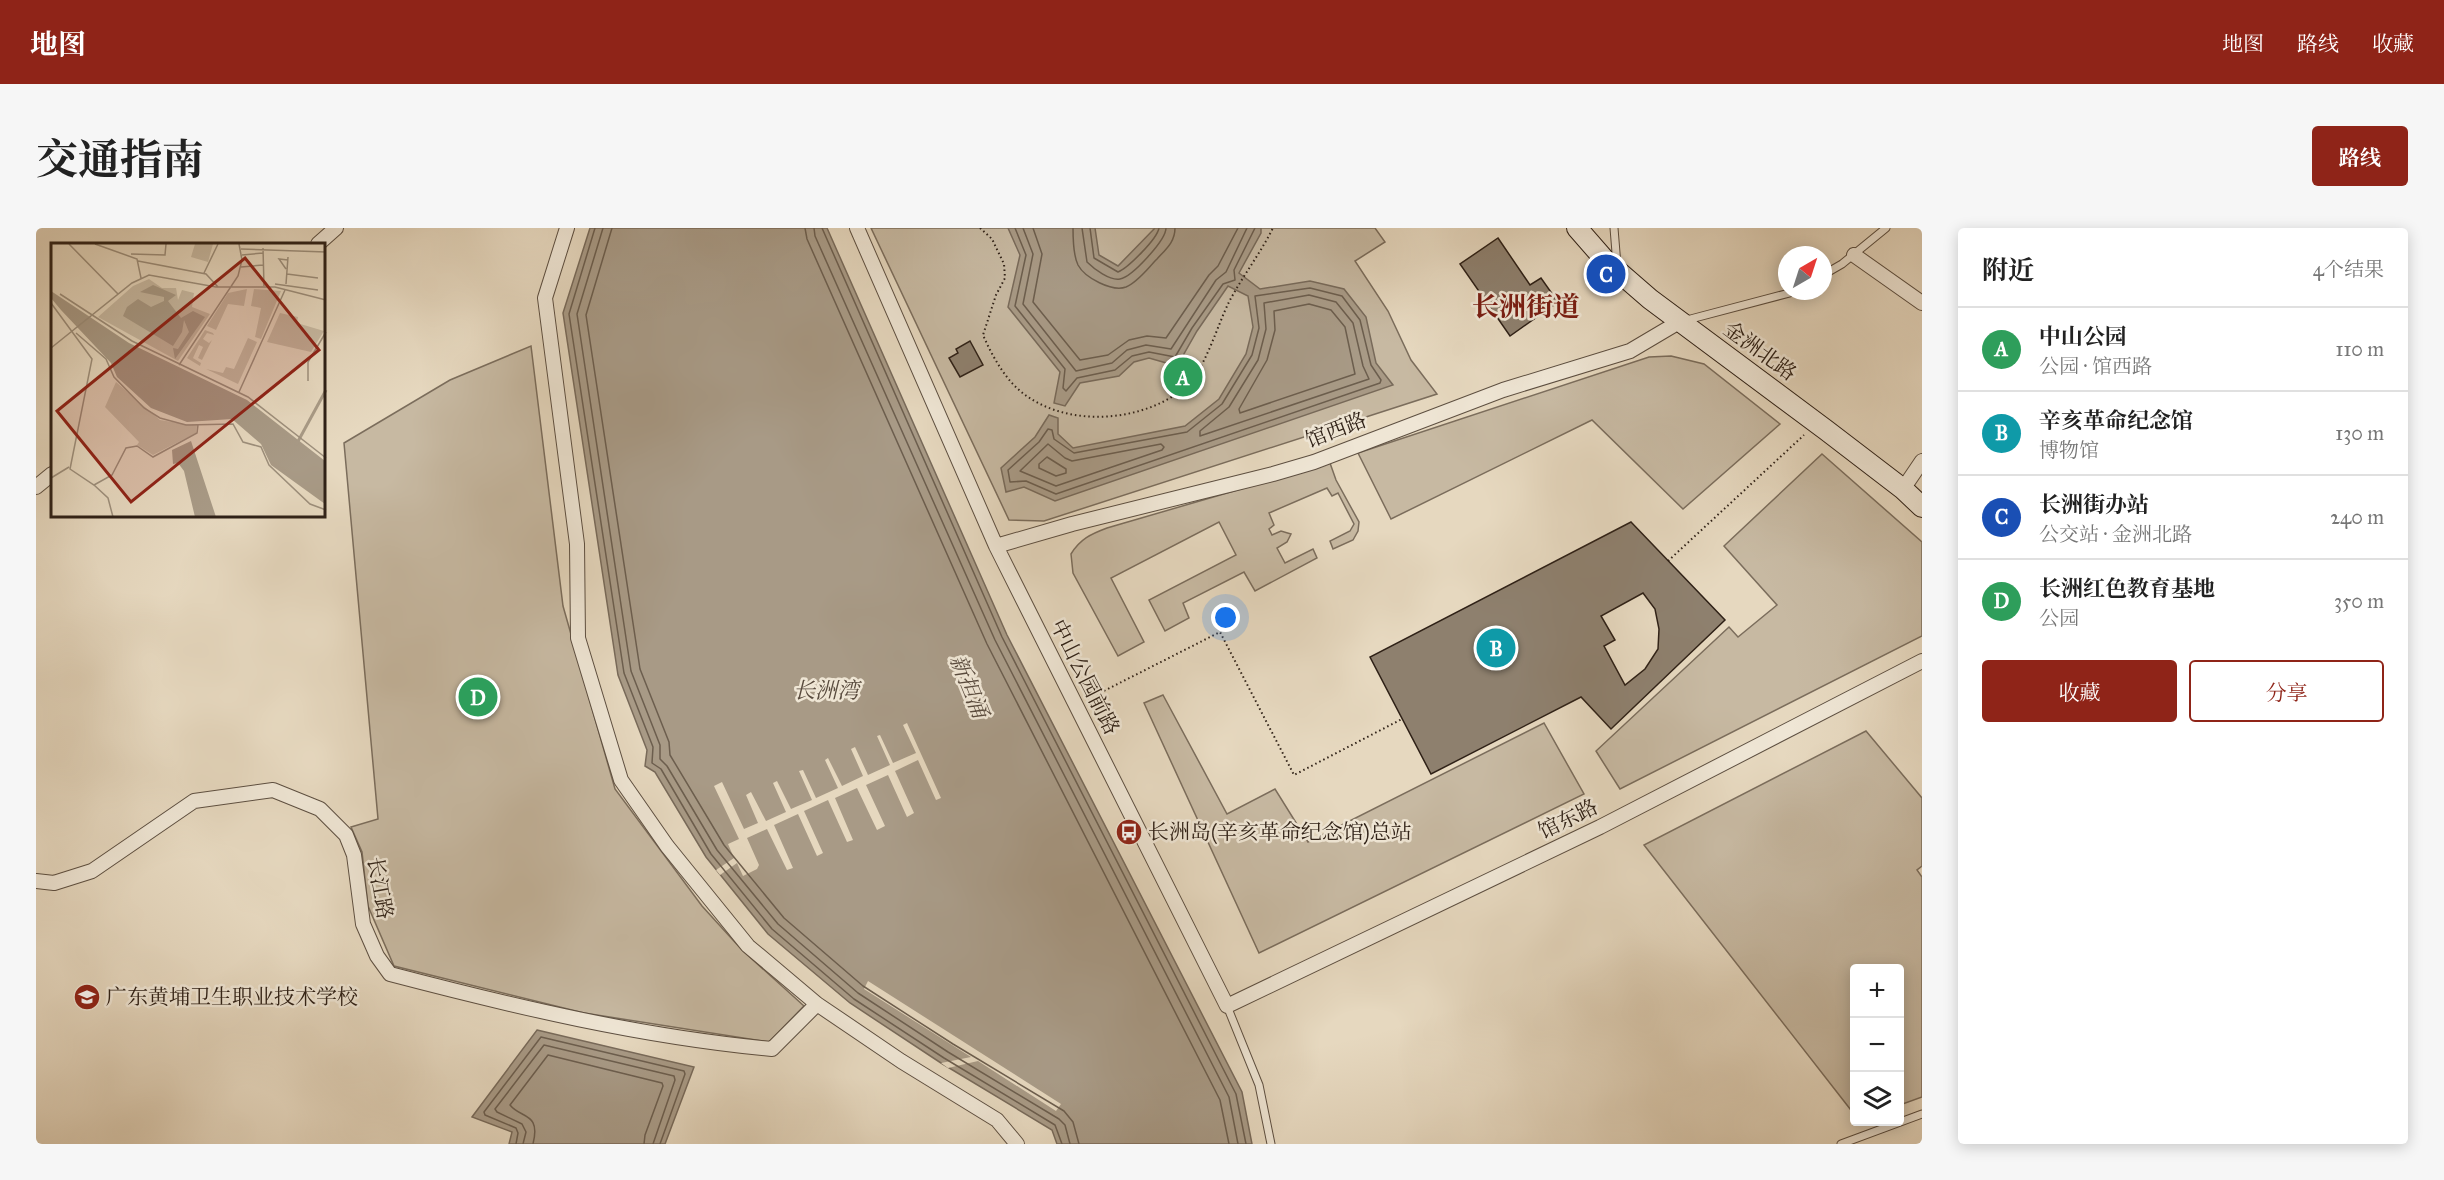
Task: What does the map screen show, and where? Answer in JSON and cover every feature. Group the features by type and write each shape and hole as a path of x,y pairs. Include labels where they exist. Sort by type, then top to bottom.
{"main road":[{"name":"金洲北路","path":"1576,228 1617,271 1679,322 1817,423 1903,489 1922,507"}],"street":[{"path":"319,243 336,228"},
{"path":"567,228 545,298 577,544 578,638 621,780 667,846 748,946 817,1004 901,1061 997,1120 1017,1144"},
{"name":"中山公园前路","path":"857,228 996,546 1227,1006"},
{"path":"1854,255 1922,303"},
{"name":"馆西路","path":"996,546 1081,521 1314,462 1503,390 1630,351 1679,322"},
{"path":"1903,489 1922,461"},
{"path":"36,487 51,475"},
{"name":"馆东路","path":"1227,1006 1600,827 1922,661"},
{"name":"长江路","path":"36,880 54,883 92,871 194,801 273,790 320,809 346,835 354,855 363,924 377,956 390,974 572,1018 708,1043 772,1049 817,1004"}],"lane":[{"path":"1614,228 1617,271"},
{"path":"1832,270 1886,228"},
{"path":"1679,322 1778,296"},
{"name":"中山公园前路","path":"1227,1006 1259,1085 1271,1144"},
{"path":"1841,1144 1922,1114"}],"path":[{"path":"980,228 992,239 1004,264 1005,278 996,295 983,335 991,353 1011,383 1039,403 1064,413 1100,418 1133,414 1183,390 1201,365 1234,292 1273,228"},
{"path":"1668,561 1817,423"},
{"path":"1075,706 1220,632 1294,775 1402,719"}],"shaded area":[{"path":"871,228 1375,228 1385,242 1355,261 1388,311 1411,360 1437,394 1044,521 1009,520"},
{"path":"531,346 563,606 615,789 702,906 742,950 804,1006 769,1042 584,1013 394,966 368,906 362,852 351,827 378,819 344,443 450,380"},
{"path":"1671,356 1704,364 1780,424 1683,509 1592,420 1391,519 1358,453 1649,357"},
{"path":"1822,454 1922,542 1922,636 1620,789 1596,751 1729,627 1738,637 1777,605 1724,546"},
{"path":"1330,463 1336,480 1359,522 1358,531 1353,540 1333,549 1330,541 1350,531 1354,524 1338,493 1332,496 1327,488 1269,513 1274,525 1269,529 1272,535 1281,531 1291,534 1287,542 1277,548 1285,563 1313,549 1317,558 1255,591 1244,572 1183,603 1189,618 1165,631 1149,600 1236,555 1219,522 1111,578 1144,642 1118,656 1073,573 1071,554 1082,541 1107,528"},
{"path":"1163,695 1227,814 1275,789 1308,842 1544,723 1584,794 1259,953 1144,703"},
{"path":"1866,731 1922,798 1922,866 1917,870 1922,877 1922,1097 1904,1104 1904,964 1850,964 1850,1109 1644,845"}],"water":[{"name":"长洲湾","path":"590,228 827,228 1007,635 1242,1092 1252,1144 1057,1144 1052,1130 941,1063 850,1003 768,934 706,857 655,772 645,766 647,750 618,675 563,313"},
{"path":"1008,228 1095,228 1099,255 1118,266 1155,228 1261,228 1261,233 1239,273 1260,289 1310,281 1344,289 1366,317 1376,363 1393,385 1055,501 1024,487 1006,492 1001,468 1035,437 1049,415 1058,418 1058,434 1073,448 1185,426 1219,399 1246,354 1253,327 1248,296 1228,286 1197,331 1177,366 1149,358 1134,362 1119,376 1080,383 1065,406 1054,403 1060,372 1008,307 1020,255"},
{"path":"537,1030 694,1067 665,1144 509,1144 512,1132 472,1117"}],"pier":[{"path":"907,723 941,798 936,800 918,760 895,771 914,813 907,817 888,775 866,785 885,826 877,830 857,788 835,798 853,840 847,842 828,800 804,811 823,853 817,856 798,814 774,825 793,868 787,870 767,829 747,838 759,865 757,869 743,876 737,863 720,875 716,870 734,858 728,844 739,839 714,786 722,782 744,829 758,823 746,795 751,792 766,821 786,812 773,783 777,781 791,809 812,800 799,771 803,770 816,798 838,788 825,760 828,758 842,786 863,776 851,749 855,747 868,775 890,765 877,736 880,735 893,763 916,753 903,725"},
{"path":"868,981 1061,1104 1056,1111 978,1061 948,1068 941,1063 971,1057 864,989"}],"building":[{"path":"1498,238 1530,285 1541,278 1558,302 1510,336 1460,264"},
{"path":"970,341 983,365 960,377 949,358 958,353 956,349"},
{"path":"1631,522 1725,620 1611,729 1581,697 1431,774 1370,657","holes":["1643,593 1655,609 1659,629 1658,649 1645,669 1625,685 1604,646 1615,640 1601,616"]}],"place":[{"name":"长洲街办站","path":"1606,274"},
{"name":"中山公园","path":"1183,377"},
{"name":"辛亥革命纪念馆","path":"1496,648"},
{"name":"长洲红色教育基地","path":"478,697"},
{"name":"长洲岛(辛亥革命纪念馆)总站","path":"1129,832"},
{"name":"广东黄埔卫生职业技术学校","path":"87,997"}],"district":[{"name":"长洲街道","path":"1526,306"}],"water label":[{"name":"新担涌","path":"969,686"}]}
